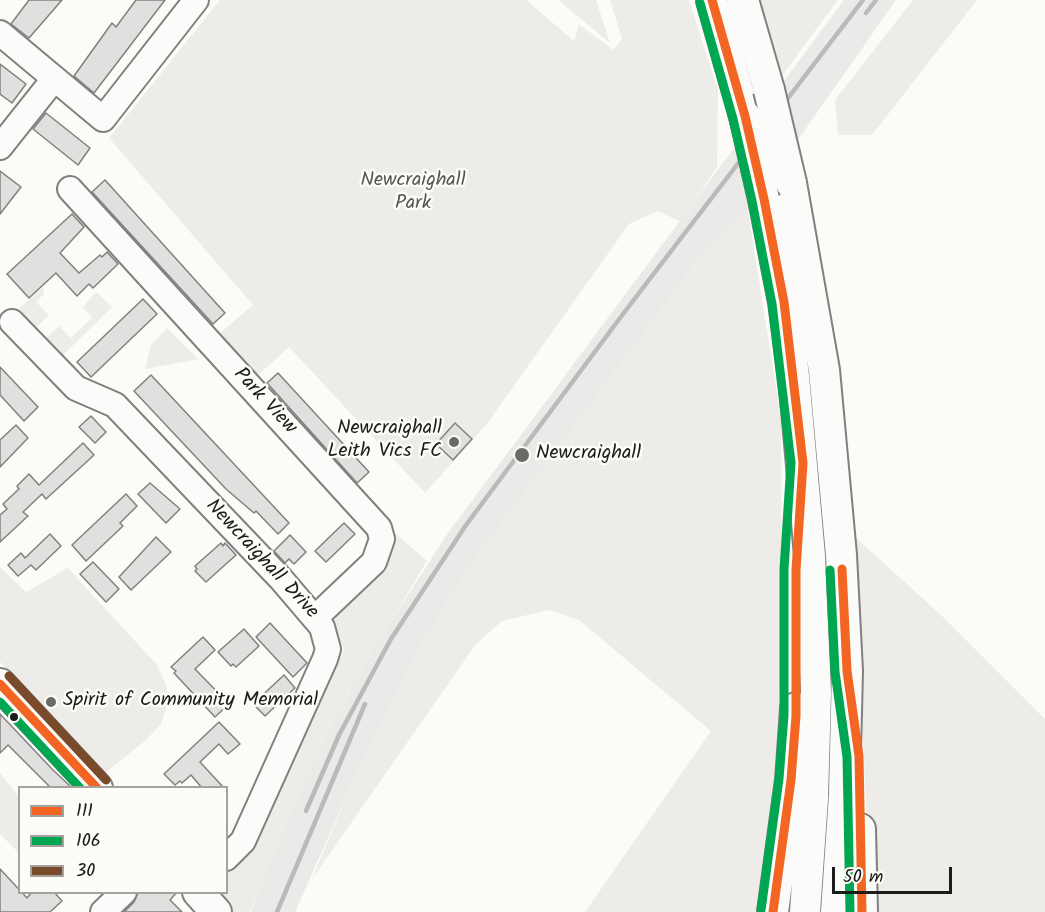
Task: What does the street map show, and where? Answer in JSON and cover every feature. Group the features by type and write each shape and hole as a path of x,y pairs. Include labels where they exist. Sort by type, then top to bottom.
{"main road":[{"path":"712,0 746,116 764,199 784,302 803,463 816,692 813,798 805,912"},
{"path":"743,0 769,90 791,183 814,302 831,425 847,671 843,806 836,912"},
{"path":"773,912 790,791 794,737 798,665 798,512 803,463"},
{"path":"847,671 855,713 859,756 862,912"},
{"path":"0,684 95,786"},
{"path":"200,894 216,912"}],"street":[{"path":"0,33 103,119 196,0"},
{"path":"0,147 54,79"},
{"name":"Park View","path":"70,189 379,528 382,540 379,554 374,562 315,618"},
{"name":"Newcraighall Drive","path":"12,322 76,388 116,405 315,618 326,637 328,649 325,659 243,841 228,856"},
{"path":"103,912 121,894"}],"shaded area":[{"path":"844,0 896,0 748,211 694,266 471,564 424,641 350,788 295,912 251,912 298,790 366,660 448,533"}],"green space":[{"name":"Newcraighall Park","path":"220,0 526,0 574,41 579,24 613,50 622,39 610,0 689,0 718,90 717,167 681,222 658,211 629,224 486,425 425,493 289,347 255,378 218,335 253,305 109,138"},
{"path":"558,0 596,0 610,43"},
{"path":"753,0 838,0 781,77"},
{"path":"913,0 977,0 872,135 838,135 835,100"},
{"path":"748,211 781,419 782,658 774,777 760,912 585,912 711,731 579,620 549,610 502,621 476,644 312,879 350,788 424,641 471,564 694,266"},
{"path":"44,287 44,294 36,302 49,315 36,328 18,309"},
{"path":"96,292 112,307 63,355 46,338 59,326 71,338 92,318 83,307"},
{"path":"167,328 198,359 145,369 151,345"},
{"path":"390,529 427,561 346,697 304,785 250,912 227,912 210,894 228,894 228,860 238,851 255,847 344,649 334,625 338,606"},
{"path":"854,536 941,615 1045,719 1045,912 871,912"},
{"path":"0,567 26,592 68,568 157,665 167,687 167,705 161,724 146,740 105,773 0,662"},
{"path":"0,773 18,796 18,852 0,834"}],"building":[{"path":"29,0 62,0 29,38 11,24"},
{"path":"136,0 165,0 94,93 74,76 112,23 116,27"},
{"path":"0,64 26,84 12,103 0,94"},
{"path":"46,113 90,148 78,165 33,129"},
{"path":"0,171 21,187 0,214"},
{"path":"105,180 225,313 213,324 92,192"},
{"path":"72,214 84,227 60,253 79,273 100,255 102,257 107,252 118,264 93,288 89,284 77,296 56,273 29,298 7,274"},
{"path":"143,299 157,314 91,377 77,362"},
{"path":"0,367 38,407 24,421 0,395"},
{"path":"278,373 369,472 357,483 267,383"},
{"path":"151,375 289,523 278,534 256,511 254,513 226,489 134,391"},
{"path":"91,416 106,432 95,443 79,427"},
{"name":"Newcraighall Leith Vics FC","path":"455,423 472,439 453,460 436,444"},
{"path":"16,425 28,438 0,467 0,440"},
{"path":"83,443 94,455 46,499 42,494 23,512 28,516 0,542 0,515 7,509 3,504 19,489 17,486 29,474 39,485"},
{"path":"150,483 180,509 166,523 138,494"},
{"path":"126,494 137,506 120,523 123,526 86,561 72,545"},
{"path":"344,523 355,534 326,562 315,551"},
{"path":"50,534 61,546 36,570 31,565 18,576 8,565 21,553 25,558"},
{"path":"290,535 306,552 294,564 289,559 285,563 274,551"},
{"path":"156,537 171,552 131,590 119,577"},
{"path":"221,543 223,546 225,543 236,555 206,582 195,571 197,569 195,566"},
{"path":"93,562 119,589 106,602 80,574"},
{"path":"270,623 307,663 293,677 256,637"},
{"path":"244,629 259,646 236,667 233,664 231,666 218,652"},
{"path":"203,637 215,650 195,669 229,704 215,717 171,667"},
{"path":"284,675 295,688 265,716 253,704"},
{"path":"0,714 70,786 49,786 8,745 0,753"},
{"path":"219,722 240,744 228,754 219,744 200,762 222,786 200,786 191,775 182,783 180,781 175,785 164,774"},
{"path":"0,869 18,888 18,894 23,894 27,898 30,894 56,894 62,901 50,912 0,912"},
{"path":"137,894 175,894 170,900 182,912 124,912 134,902"}],"railway":[{"path":"306,811 339,735 391,639 466,525 623,314 863,0"},
{"path":"866,13 876,0"},
{"path":"277,912 365,704"}],"transit line":[{"name":"111","path":"712,0 745,116 764,199 784,302 803,463 796,570 796,716 791,780 773,912"},
{"name":"106","path":"700,3 733,119 752,201 772,304 791,463 784,569 784,715 779,779 761,910"},
{"name":"111","path":"842,569 847,671 859,756 862,912"},
{"name":"106","path":"830,570 835,672 847,757 850,912"},
{"name":"30","path":"9,676 106,780"},
{"name":"111","path":"0,684 95,786"},
{"name":"106","path":"0,702 78,786"}],"place":[{"name":"Newcraighall Leith Vics FC","path":"454,442"},
{"name":"Newcraighall","path":"522,455"},
{"name":"Spirit of Community Memorial","path":"51,702"}]}
